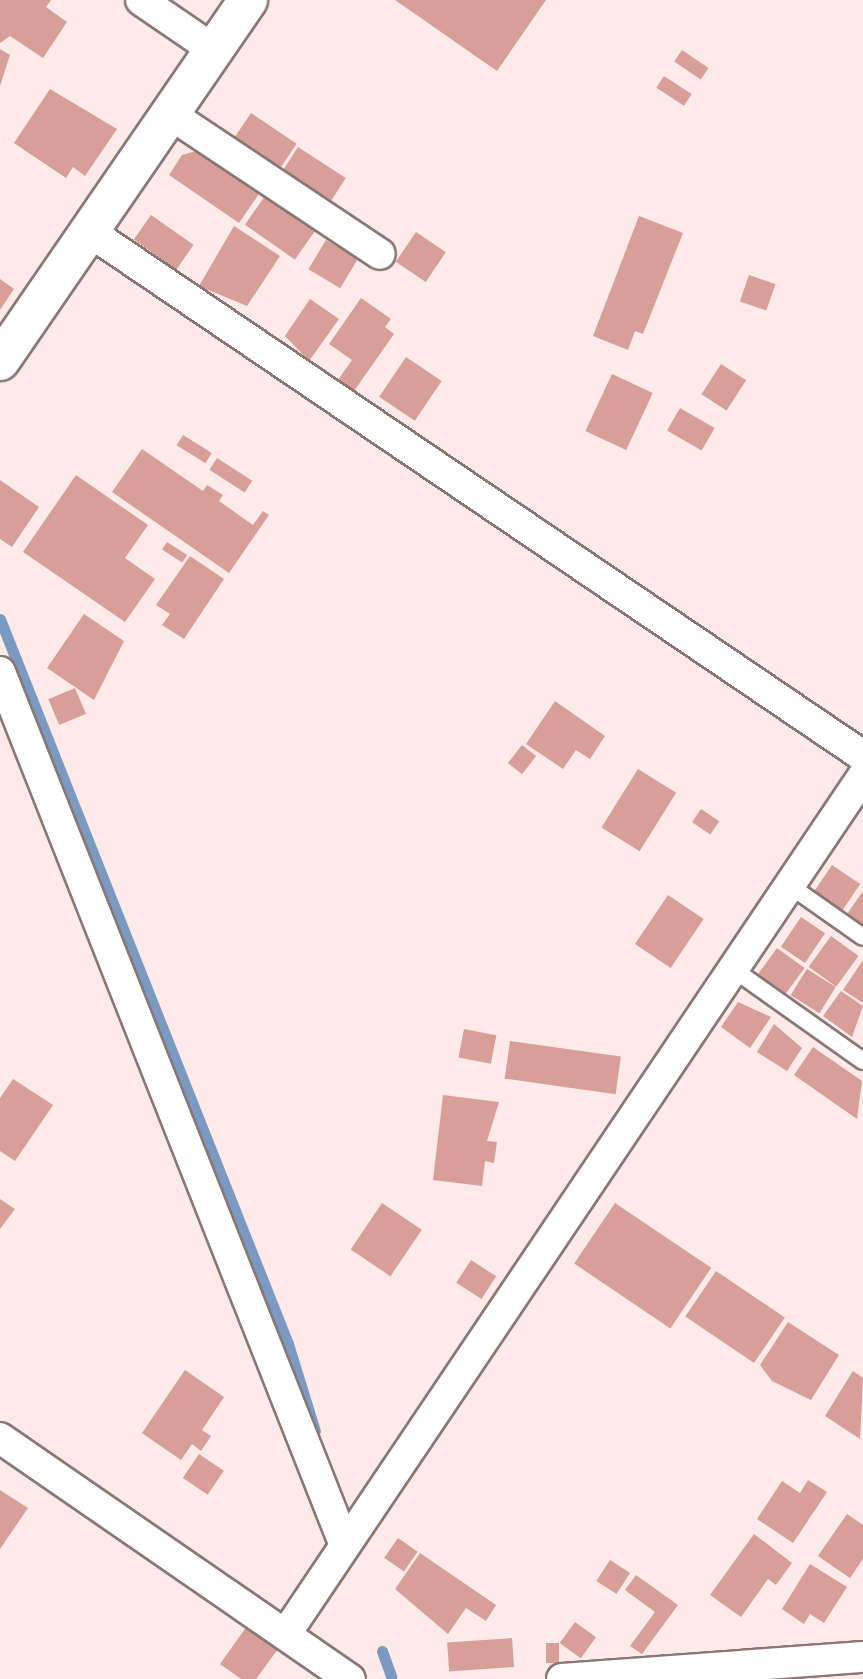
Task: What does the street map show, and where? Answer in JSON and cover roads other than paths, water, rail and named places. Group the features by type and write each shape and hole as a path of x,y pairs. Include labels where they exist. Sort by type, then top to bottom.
{"street":[{"path":"141,0 214,50"},
{"path":"0,361 248,0"},
{"path":"170,114 380,254"},
{"path":"90,232 863,756"},
{"path":"0,672 344,1543"},
{"path":"287,1632 863,776"},
{"path":"0,1438 287,1632 350,1679"},
{"path":"562,1679 863,1657"}],"lane":[{"path":"789,885 863,937"},
{"path":"733,969 863,1061"}],"waterway":[{"path":"0,619 288,1344 315,1431"},
{"path":"382,1651 391,1676"}]}
